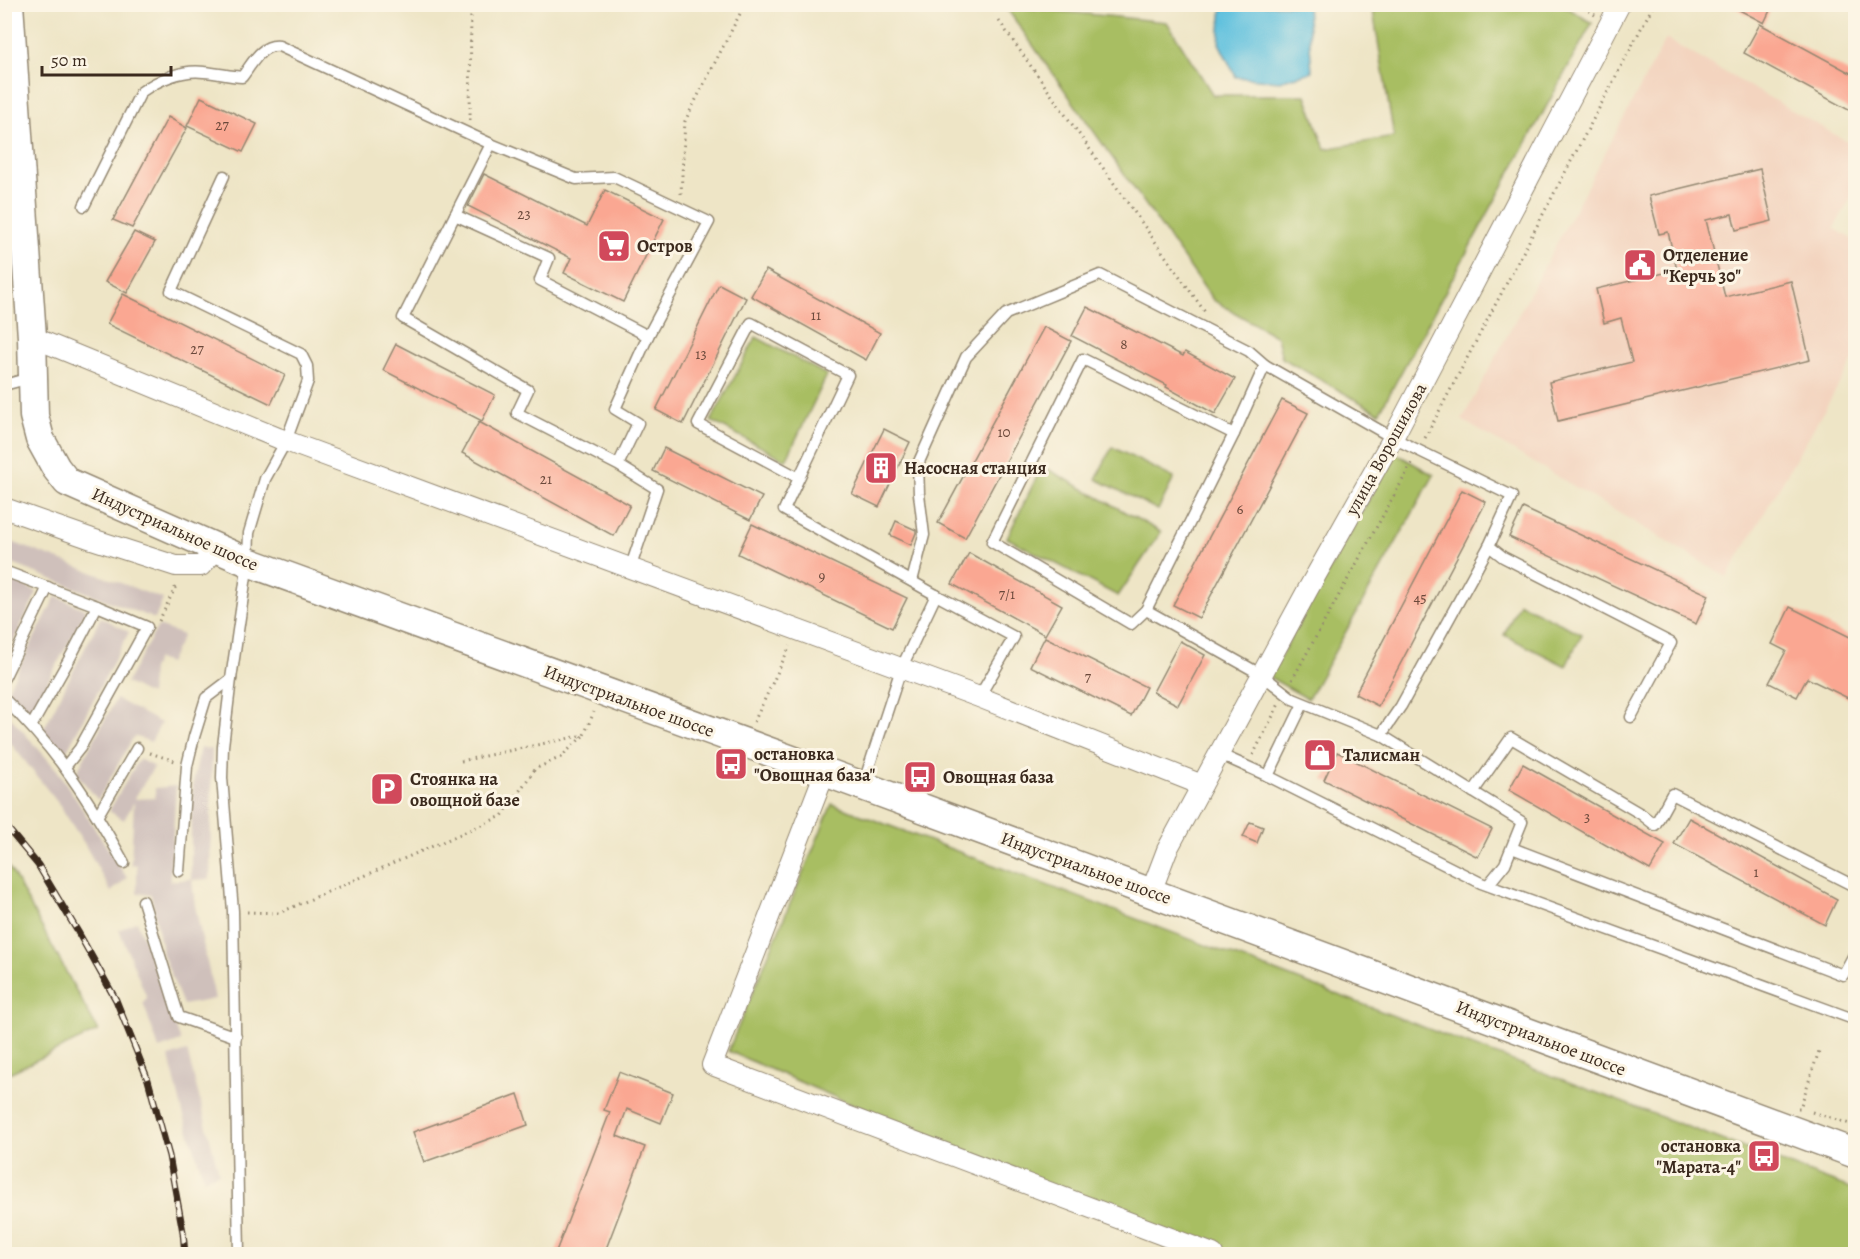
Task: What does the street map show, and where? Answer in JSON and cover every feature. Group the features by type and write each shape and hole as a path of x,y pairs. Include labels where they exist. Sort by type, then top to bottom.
{"main road":[{"name":"Индустриальное шоссе","path":"9,4 32,337 34,416 40,439 56,468 67,482 248,562 1151,892 1856,1154"}],"street":[{"name":"улица Ворошилова","path":"1151,892 1165,854 1393,438 1620,4"},
{"path":"32,337 286,441 979,697 1202,785"},
{"path":"4,508 176,566 201,566 217,549"},
{"path":"825,772 712,1065 1213,1254"}],"lane":[{"path":"84,206 141,92 153,83 178,74 201,71 242,77 262,50 271,45 279,46 491,144 576,179 614,177 681,208 709,222 648,336 615,409 638,423 618,465"},
{"path":"491,144 403,318 528,390 517,413 618,465 657,489 630,569"},
{"path":"224,176 171,291 301,354 307,366 308,381 286,441 265,478 249,533 248,562 223,746 222,778 233,911 238,1254"},
{"path":"455,215 549,258 540,280 648,336"},
{"path":"912,581 924,535 918,464 966,357 1006,314 1100,275 1249,351 1265,365 1393,438 1512,496 1489,546 1401,706 1381,735"},
{"path":"799,478 698,424 751,323 848,375 784,510 1014,637 979,697"},
{"path":"1234,434 1083,359 992,542 1131,624 1146,610 1234,434 1265,365"},
{"path":"4,385 32,377"},
{"path":"1489,546 1503,557 1671,643 1631,717"},
{"path":"4,571 147,627 80,748 65,767"},
{"path":"4,678 48,587"},
{"path":"863,786 901,669 936,595"},
{"path":"32,725 97,606"},
{"path":"1146,610 1262,675 1293,699 1381,735 1522,822 1505,864 1488,885"},
{"path":"179,871 188,766 206,698 231,679"},
{"path":"4,699 32,725 65,767 98,815 124,863"},
{"path":"1268,776 1304,704"},
{"path":"1473,792 1512,738 1641,814 1655,825 1672,794 1856,886"},
{"path":"98,815 136,748"},
{"path":"1219,754 1488,885 1856,1020"},
{"path":"1512,848 1856,980"},
{"path":"143,901 179,1017 236,1037"},
{"path":"1844,975 1856,951"}],"path":[{"path":"470,134 471,4"},
{"path":"681,208 685,121 745,4"},
{"path":"1247,767 1418,451 1654,4"},
{"path":"999,21 1206,313 1204,328"},
{"path":"147,627 160,621 187,566"},
{"path":"745,743 797,631"},
{"path":"233,911 279,913 502,816 535,769 561,757 584,735 604,692"},
{"path":"461,762 584,735"},
{"path":"136,748 188,766"},
{"path":"1791,1107 1800,1108 1820,1048"},
{"path":"1827,1116 1856,1126"}],"shaded area":[{"path":"1666,39 1855,146 1855,191 1834,228 1855,241 1855,357 1727,577 1462,420"},
{"path":"4,539 163,599 155,619 5,561"},
{"path":"8,578 37,592 5,659 4,586"},
{"path":"56,596 86,610 32,711 6,693"},
{"path":"101,617 129,632 65,754 42,732"},
{"path":"158,626 183,635 169,663 157,659 152,669 150,695 126,683"},
{"path":"116,699 161,723 151,742 134,736 98,800 76,773"},
{"path":"4,710 57,770 127,878 111,892 84,843 58,803 5,736"},
{"path":"200,748 212,749 210,879 192,880 195,906 215,999 183,1005 163,955 151,894 137,893 137,865 131,864 134,802 124,820 109,811 139,759 154,767 134,799 155,798 155,788 176,786 170,881 191,879 193,784"},
{"path":"137,921 181,1041 159,1049 143,1002 147,998 119,930"},
{"path":"187,1051 219,1173 204,1179 183,1113 169,1057"}],"green space":[{"path":"1372,5 1563,5 1592,23 1379,413 1282,358 1277,337 1213,300 1005,6 1167,22 1213,95 1306,95 1325,149 1394,137"},
{"path":"756,337 827,375 786,460 711,421"},
{"path":"1112,447 1174,478 1158,510 1096,479"},
{"path":"1395,453 1434,475 1308,699 1269,677"},
{"path":"1042,466 1161,532 1118,596 1007,538"},
{"path":"1519,603 1582,634 1566,666 1504,635"},
{"path":"832,804 1855,1190 1855,1254 1199,1254 728,1051"},
{"path":"5,863 98,1031 5,1075"}],"water":[{"path":"1222,5 1307,5 1312,72 1279,81 1236,77 1219,43"}],"building":[{"path":"1728,4 1773,4 1764,23"},
{"path":"1760,24 1856,76 1856,114 1744,53"},
{"path":"201,97 257,124 243,152 187,126"},
{"path":"168,117 187,128 132,228 113,220"},
{"path":"1760,169 1772,221 1736,230 1732,214 1706,220 1725,297 1791,281 1810,360 1558,421 1549,382 1632,362 1621,318 1604,323 1596,289 1677,270 1668,232 1659,234 1649,196"},
{"path":"484,174 587,226 605,190 664,219 623,302 564,273 571,258 468,206"},
{"path":"134,232 155,242 127,293 105,282"},
{"path":"766,270 880,333 866,360 751,296"},
{"path":"719,284 746,298 683,424 656,410"},
{"path":"123,294 285,375 271,404 107,324"},
{"path":"1087,307 1183,356 1185,352 1235,379 1215,414 1166,387 1167,385 1072,336"},
{"path":"1044,327 1071,341 965,538 938,523"},
{"path":"396,344 495,395 482,421 383,370"},
{"path":"1282,400 1308,413 1199,618 1173,605"},
{"path":"479,422 630,505 614,536 462,453"},
{"name":"Насосная станция","path":"884,429 910,442 879,507 852,494"},
{"path":"664,448 762,497 750,520 653,471"},
{"path":"1462,490 1486,502 1378,706 1355,694"},
{"path":"1523,508 1709,595 1696,624 1509,537"},
{"path":"896,521 916,530 911,545 890,535"},
{"path":"752,524 907,598 892,628 738,554"},
{"path":"969,553 1062,605 1045,635 952,584"},
{"path":"1790,607 1856,640 1856,702 1807,678 1797,697 1769,683 1786,651 1772,644"},
{"path":"1045,637 1146,687 1131,716 1030,666"},
{"path":"1180,641 1205,655 1178,705 1153,692"},
{"path":"1337,752 1492,829 1478,857 1324,780"},
{"path":"1523,764 1665,844 1650,870 1509,790"},
{"path":"1689,818 1837,899 1825,925 1674,844"},
{"path":"1250,822 1263,827 1257,843 1243,837"},
{"path":"619,1072 673,1093 661,1123 627,1109 617,1136 645,1147 604,1254 555,1254 610,1112 604,1110"},
{"path":"518,1094 528,1125 424,1162 413,1132"}],"railway":[{"path":"4,824 38,865 116,1000 148,1080 169,1156 185,1254"}],"place":[{"name":"Остров","path":"614,246"},
{"name":"Отделение \"Керчь 30\"","path":"1640,265"},
{"name":"Насосная станция","path":"881,468"},
{"name":"Талисман","path":"1320,755"},
{"name":"остановка \"Овощная база\"","path":"731,764"},
{"name":"Овощная база","path":"920,777"},
{"name":"Стоянка на овощной базе","path":"387,789"},
{"name":"остановка \"Марата-4\"","path":"1764,1156"}]}
